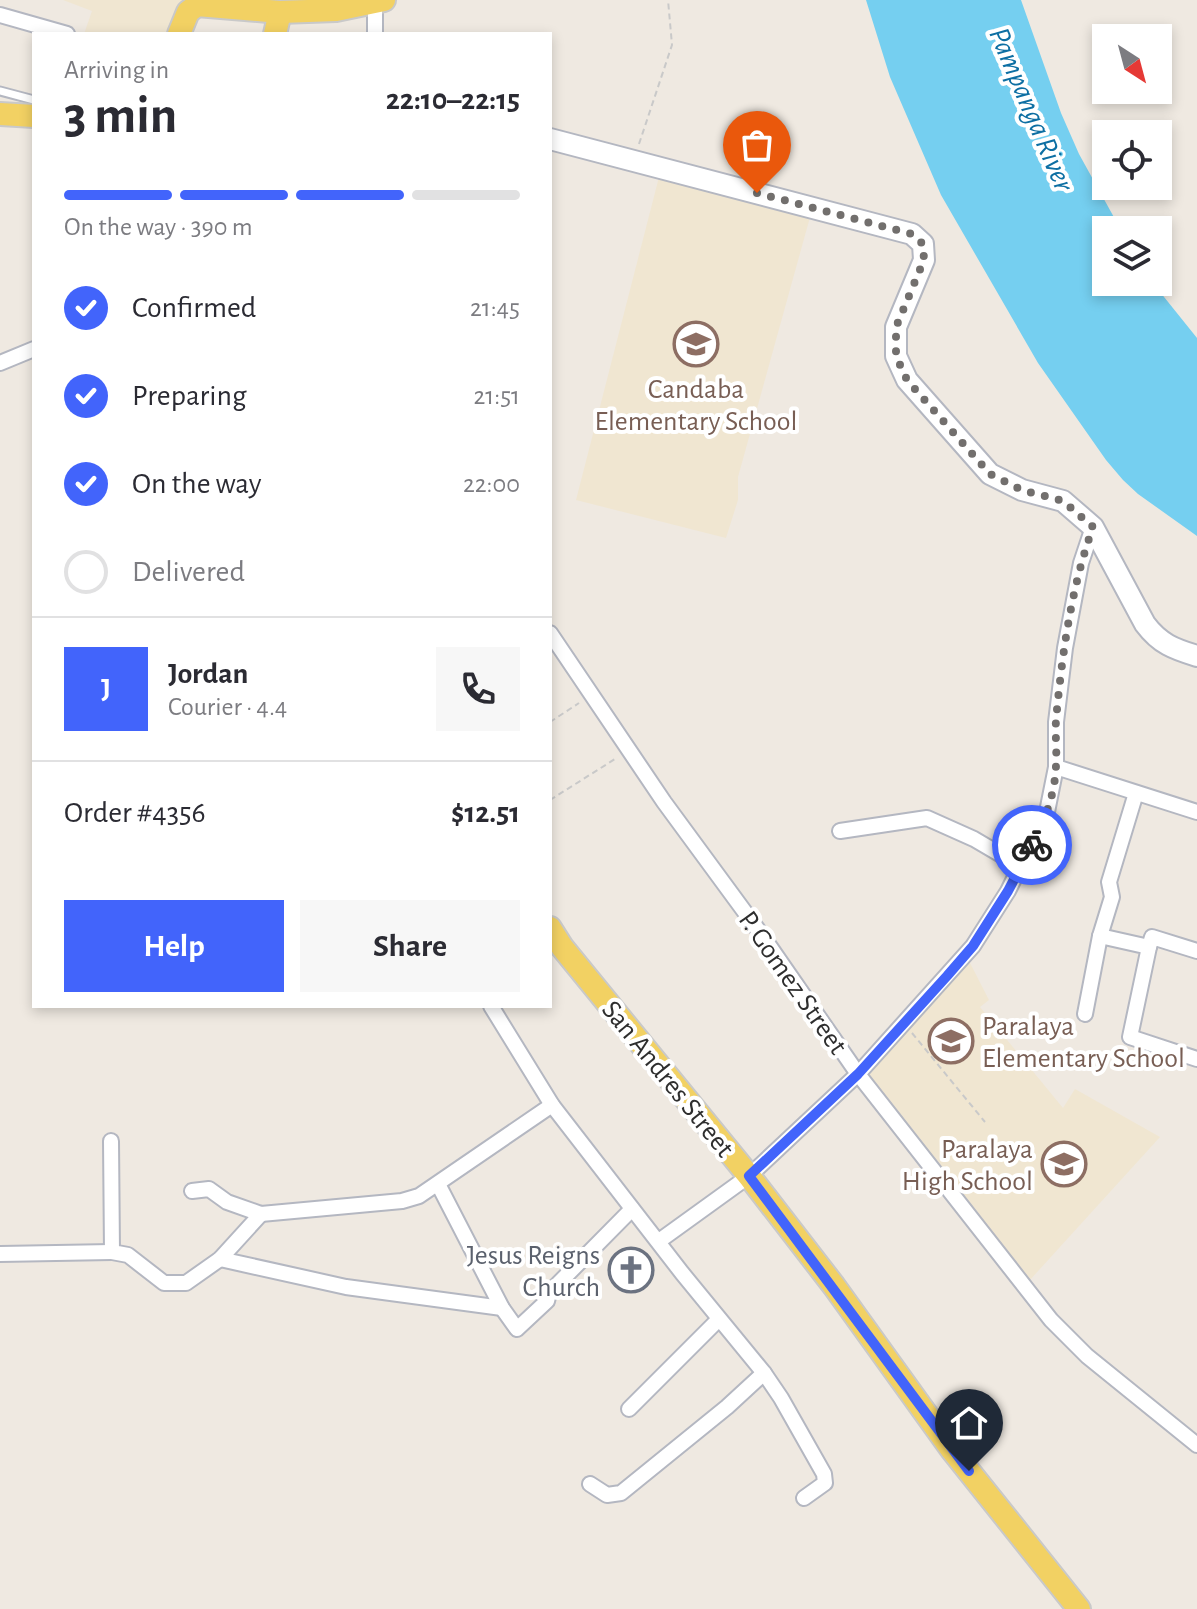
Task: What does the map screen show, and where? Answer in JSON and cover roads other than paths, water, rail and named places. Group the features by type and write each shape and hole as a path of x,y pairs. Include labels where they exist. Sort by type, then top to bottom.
{"main road":[{"path":"180,32 188,12 197,5 279,15 336,10 380,1"},
{"path":"0,114 32,116"},
{"name":"San Andres Street","path":"552,931 749,1176 834,1286 952,1450 1079,1609"}],"street":[{"path":"375,32 380,1"},
{"path":"0,15 60,32"},
{"path":"552,140 912,234 923,244 924,260 896,327 896,356 907,380 990,474 1022,490 1063,501 1093,527 1156,639 1197,656"},
{"path":"0,363 32,350"},
{"path":"659,1241 749,1176 858,1074 973,946 1008,891 1047,812 1056,767 1056,722 1065,648 1081,563 1093,527"},
{"name":"P. Gomez Street","path":"552,636 858,1074 1051,1320 1087,1356 1197,1445"},
{"path":"1056,767 1197,812"},
{"path":"1085,1014 1100,936 1112,897 1109,882 1136,793"},
{"path":"840,831 927,818 974,839 1020,866"},
{"path":"1100,936 1149,947"},
{"path":"1197,951 1152,937 1130,1037 1197,1059"},
{"path":"492,1008 552,1105 764,1373 823,1471 825,1483 804,1498"},
{"path":"192,1191 209,1189 227,1202 261,1214 402,1201 419,1196 438,1184 552,1105"},
{"path":"111,1141 112,1252"},
{"path":"438,1184 502,1308 517,1329 632,1209"},
{"path":"0,1254 112,1252 128,1255 164,1283 186,1283 220,1259 261,1214"},
{"path":"220,1259 346,1287 502,1308"},
{"path":"629,1409 719,1319"},
{"path":"590,1484 607,1495 621,1493 764,1373"}],"lane":[{"path":"0,91 32,99"}],"water":[{"name":"Pampanga River","path":"866,0 1021,0 1061,113 1092,178 1092,200 1104,200 1113,216 1092,216 1092,296 1163,296 1197,338 1197,536 1123,480 1038,363 941,195 890,77"}],"place":[{"name":"Candaba Elementary School","path":"696,344"},
{"name":"Paralaya Elementary School","path":"951,1041"},
{"name":"Paralaya High School","path":"1064,1164"},
{"name":"Jesus Reigns Church","path":"631,1270"}]}
